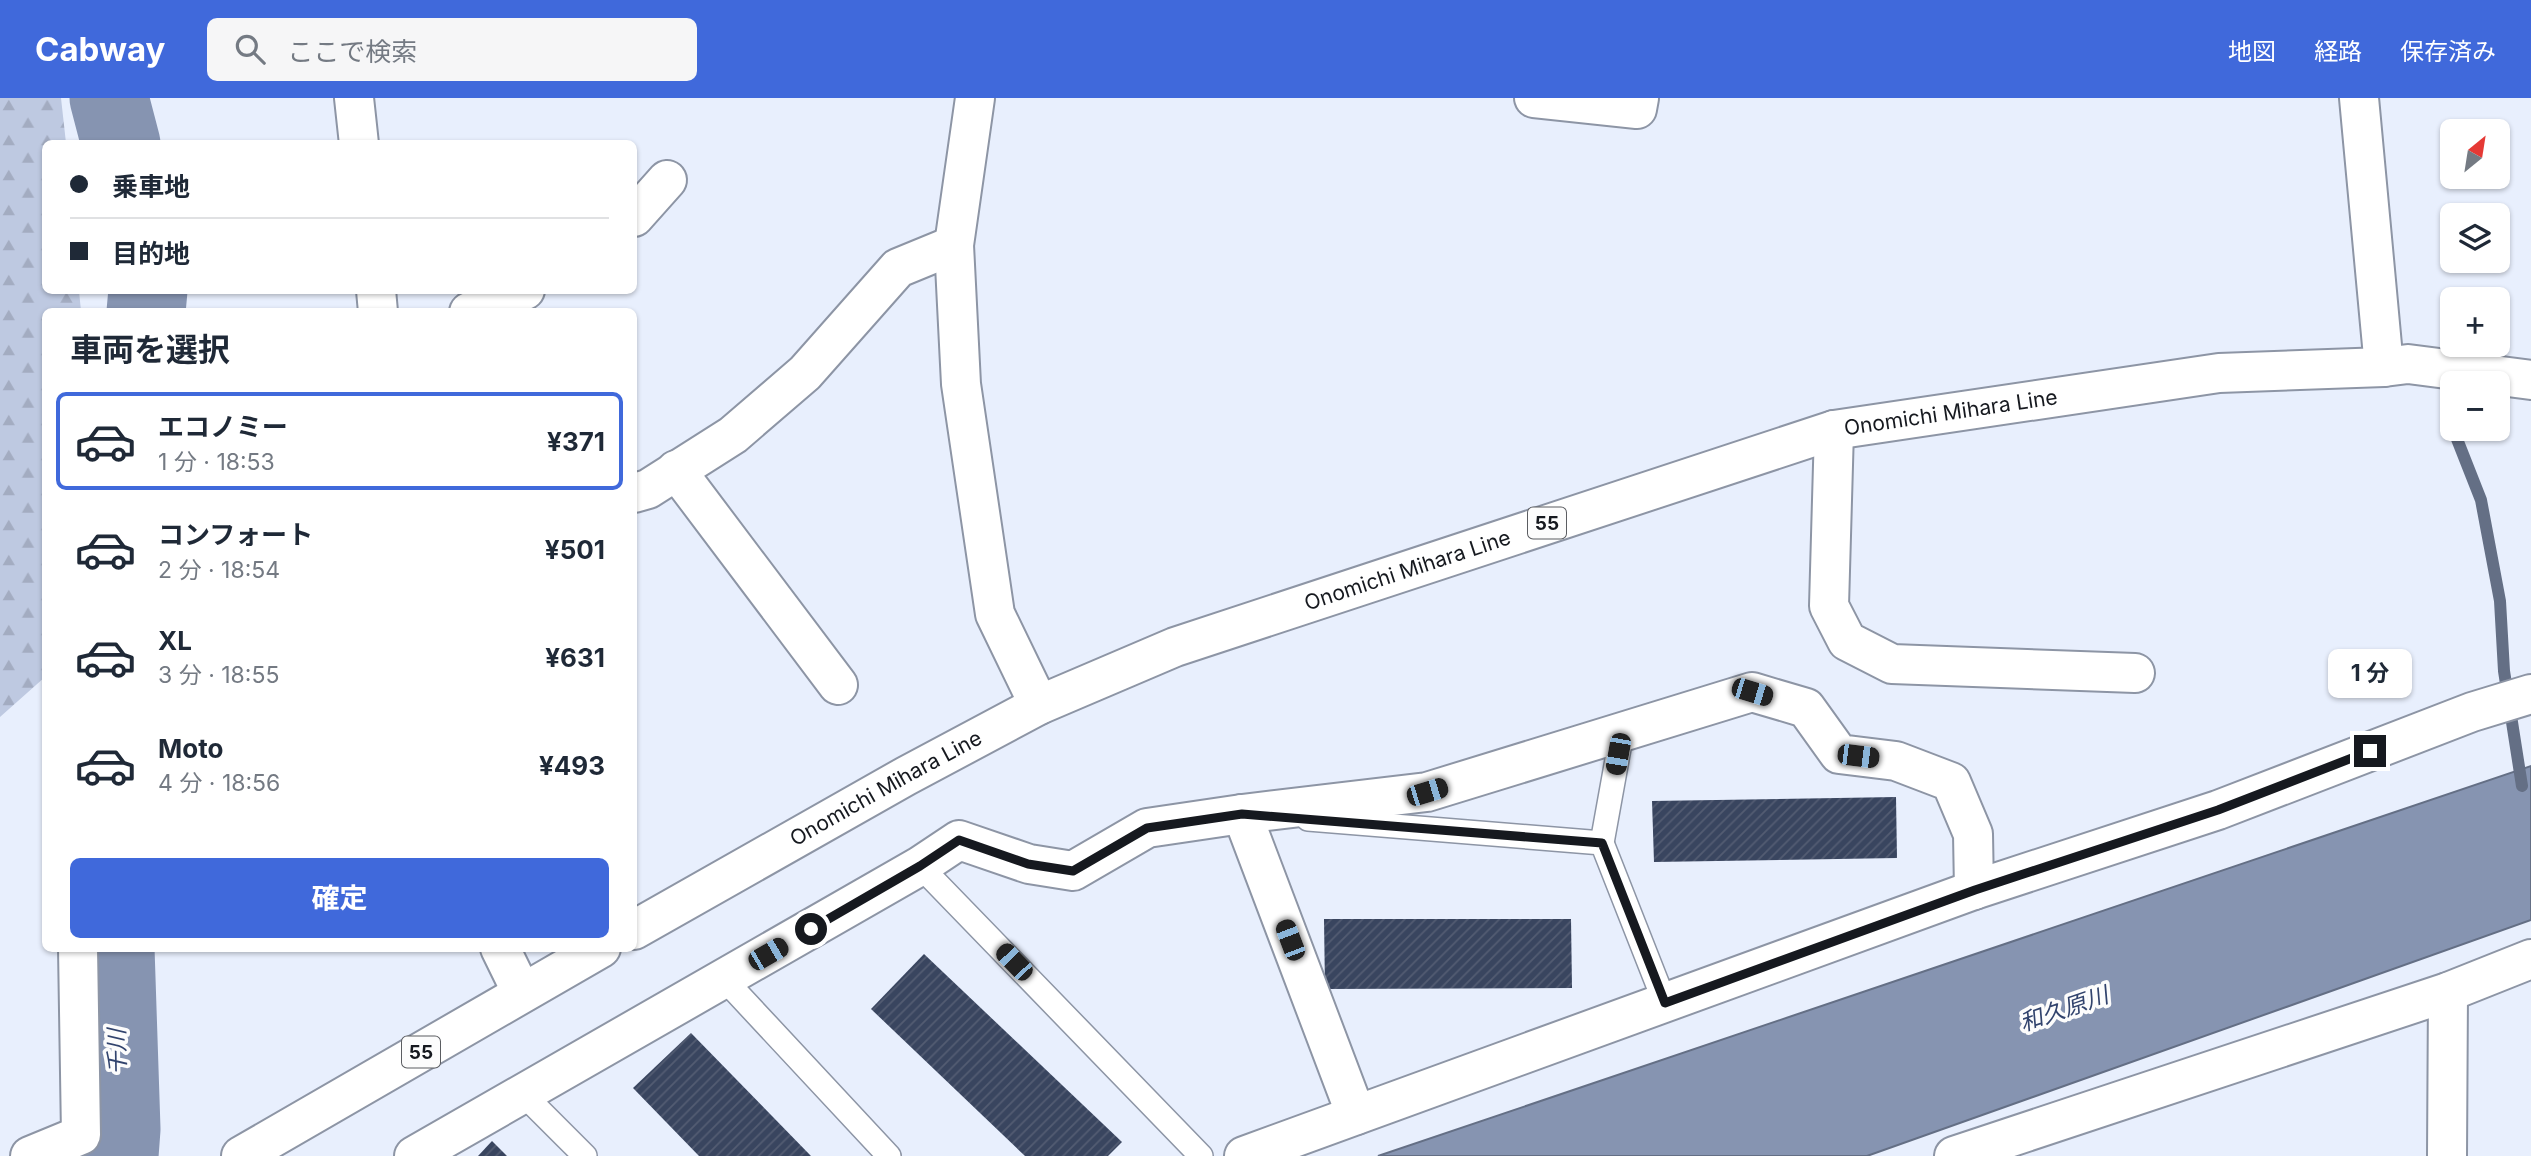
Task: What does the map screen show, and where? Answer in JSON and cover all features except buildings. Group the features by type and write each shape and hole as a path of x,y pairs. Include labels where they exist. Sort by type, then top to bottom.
{"street":[{"path":"354,98 359,140"},
{"path":"975,98 954,245 961,384 995,614 1039,705"},
{"path":"1534,98 1637,109 1639,98"},
{"path":"2359,98 2384,367"},
{"path":"637,214 667,180"},
{"path":"637,492 648,489 733,435 805,373 898,268 954,245"},
{"path":"478,308 515,294"},
{"name":"Onomichi Mihara Line","path":"637,928 906,776 1039,705 1175,647 1834,430 2219,373 2409,364 2531,380"},
{"path":"1834,430 1829,606 1847,641 1892,664 2135,673"},
{"path":"676,470 838,685"},
{"path":"414,1156 920,866 959,840 1028,864 1073,871 1147,828 1427,792 1752,692 1806,708 1839,754 1896,761 1951,782 1973,834 1975,890"},
{"path":"1244,1156 1975,890 2218,810 2472,712 2527,696"},
{"path":"1242,814 1356,1115"},
{"path":"30,1156 81,1135 78,952"},
{"path":"502,952 522,993"},
{"name":"55","path":"241,1156 594,952"},
{"path":"1954,1156 2448,992 2531,959"},
{"path":"2448,992 2448,1156"}],"lane":[{"path":"1622,732 1602,843 1665,1003"},
{"path":"1242,814 1602,843"},
{"path":"920,866 1201,1156"},
{"path":"724,979 889,1156"},
{"path":"523,1094 585,1156"}],"green space":[{"path":"0,98 61,98 66,140 42,140 42,294 79,294 81,308 42,308 42,680 0,717"}],"water":[{"name":"和久原川","path":"2531,766 2531,920 1867,1156 1378,1156"}],"waterway":[{"name":"千川","path":"109,98 120,140"},
{"name":"千川","path":"146,308 148,294"},
{"path":"2458,441 2481,500 2500,601 2504,671 2522,786"},
{"name":"千川","path":"115,952 121,1129 119,1156"}],"route":[{"path":"811,929 920,866 959,840 1028,864 1073,871 1147,828 1242,814 1602,843 1665,1003 1975,890 2218,810 2370,751"}]}
